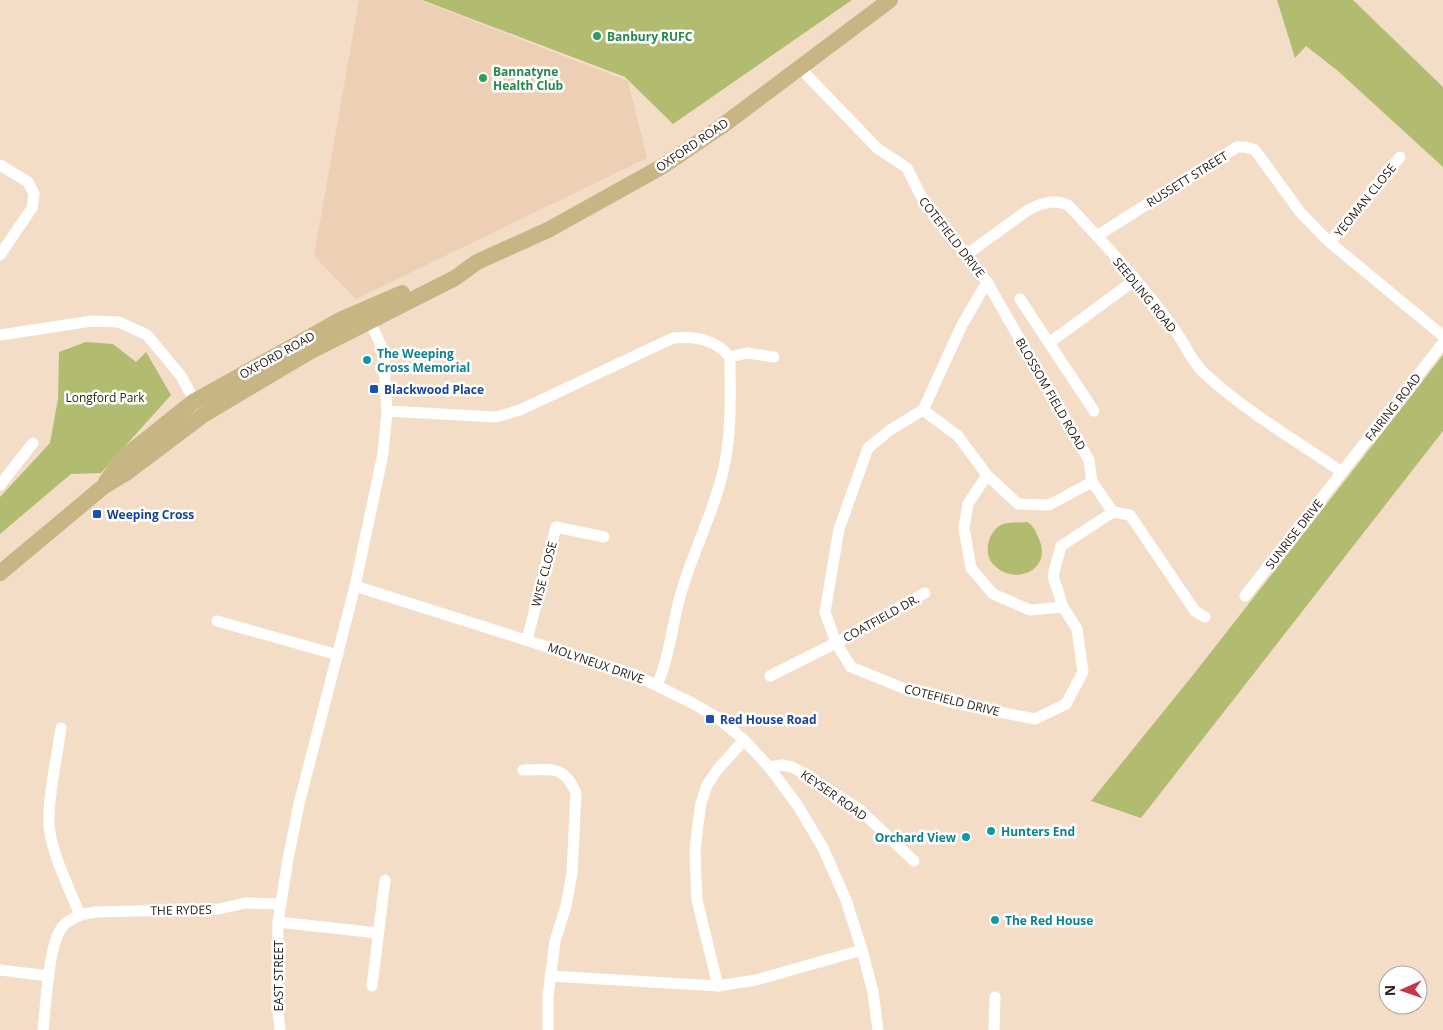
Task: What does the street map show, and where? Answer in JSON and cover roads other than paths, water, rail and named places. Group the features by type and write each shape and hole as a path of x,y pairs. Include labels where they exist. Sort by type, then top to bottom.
{"main road":[{"name":"OXFORD ROAD","path":"0,573 103,487 123,458 199,408 309,352 394,296 451,268 478,262 548,230 663,166 722,126 890,0"}],"street":[{"name":"COTEFIELD DRIVE","path":"799,68 877,148 906,168 920,196 987,282 962,325 924,410 890,430 868,448 839,528 825,612 836,643 851,667 902,688 954,703 1035,719 1066,704 1083,672 1077,629 1064,607 1053,576 1061,546 1113,512"},
{"name":"RUSSETT STREET","path":"1097,236 1237,147 1246,147 1255,150 1300,212 1330,242 1443,336"},
{"name":"YEOMAN CLOSE","path":"1330,242 1400,157"},
{"path":"0,165 28,182 34,194 32,208 0,255"},
{"name":"SEEDLING ROAD","path":"966,255 1028,210 1048,202 1059,201 1068,205 1135,280 1175,330 1193,361 1204,373 1242,404 1342,472"},
{"path":"1049,343 1135,280"},
{"name":"BLOSSOM FIELD ROAD","path":"987,282 1089,460 1092,482 1113,512"},
{"path":"1020,299 1094,411"},
{"path":"367,315 383,350 387,411 383,454 355,586 299,804 278,922 378,933"},
{"path":"0,335 92,321 119,322 148,336 181,376 199,408"},
{"path":"387,411 496,417 520,410 674,338 689,337 707,340 723,349 730,357 730,430 724,467 715,500 695,550 681,594 668,654 657,685"},
{"name":"FAIRING ROAD","path":"1342,472 1443,343"},
{"path":"730,357 747,354 774,357"},
{"path":"924,410 958,436 986,475 1018,504 1050,504 1092,482"},
{"path":"0,485 33,443"},
{"name":"SUNRISE DRIVE","path":"1245,596 1342,472"},
{"path":"986,475 968,504 964,528 971,568 993,594 1030,610 1064,607"},
{"path":"1113,512 1130,515 1195,610 1205,617"},
{"name":"WISE CLOSE","path":"526,640 556,527 604,537"},
{"name":"MOLYNEUX DRIVE","path":"355,586 633,674 718,718 744,740 769,767 798,806 823,848 846,900 862,950 872,992 878,1030"},
{"name":"COATFIELD DR.","path":"770,676 836,643 925,593"},
{"path":"216,621 338,655"},
{"path":"43,1030 49,976 56,937 63,926 80,915 52,842 49,825 61,728"},
{"path":"718,986 697,900 695,853 697,832 701,803 707,785 718,768 744,740"},
{"name":"KEYSER ROAD","path":"769,767 782,765 792,767 810,777 859,809 914,861"},
{"path":"524,770 557,770 566,775 576,793 572,873 566,906 555,941 550,976 548,1030"},
{"path":"372,986 385,880"},
{"name":"THE RYDES","path":"80,915 95,912 219,909 245,903 281,904"},
{"name":"EAST STREET","path":"278,922 276,1002 280,1030"},
{"path":"550,976 718,986 756,980 862,950"},
{"path":"0,970 49,976"},
{"path":"994,1030 995,997"}],"place":[{"name":"Banbury RUFC","path":"597,36"},
{"name":"Bannatyne Health Club","path":"483,78"},
{"name":"The Weeping Cross Memorial","path":"367,360"},
{"name":"Blackwood Place","path":"374,389"},
{"name":"Weeping Cross","path":"97,514"},
{"name":"Red House Road","path":"710,719"},
{"name":"Hunters End","path":"991,831"},
{"name":"Orchard View","path":"966,837"},
{"name":"The Red House","path":"995,920"}],"park label":[{"name":"Longford Park","path":"105,397"}]}
